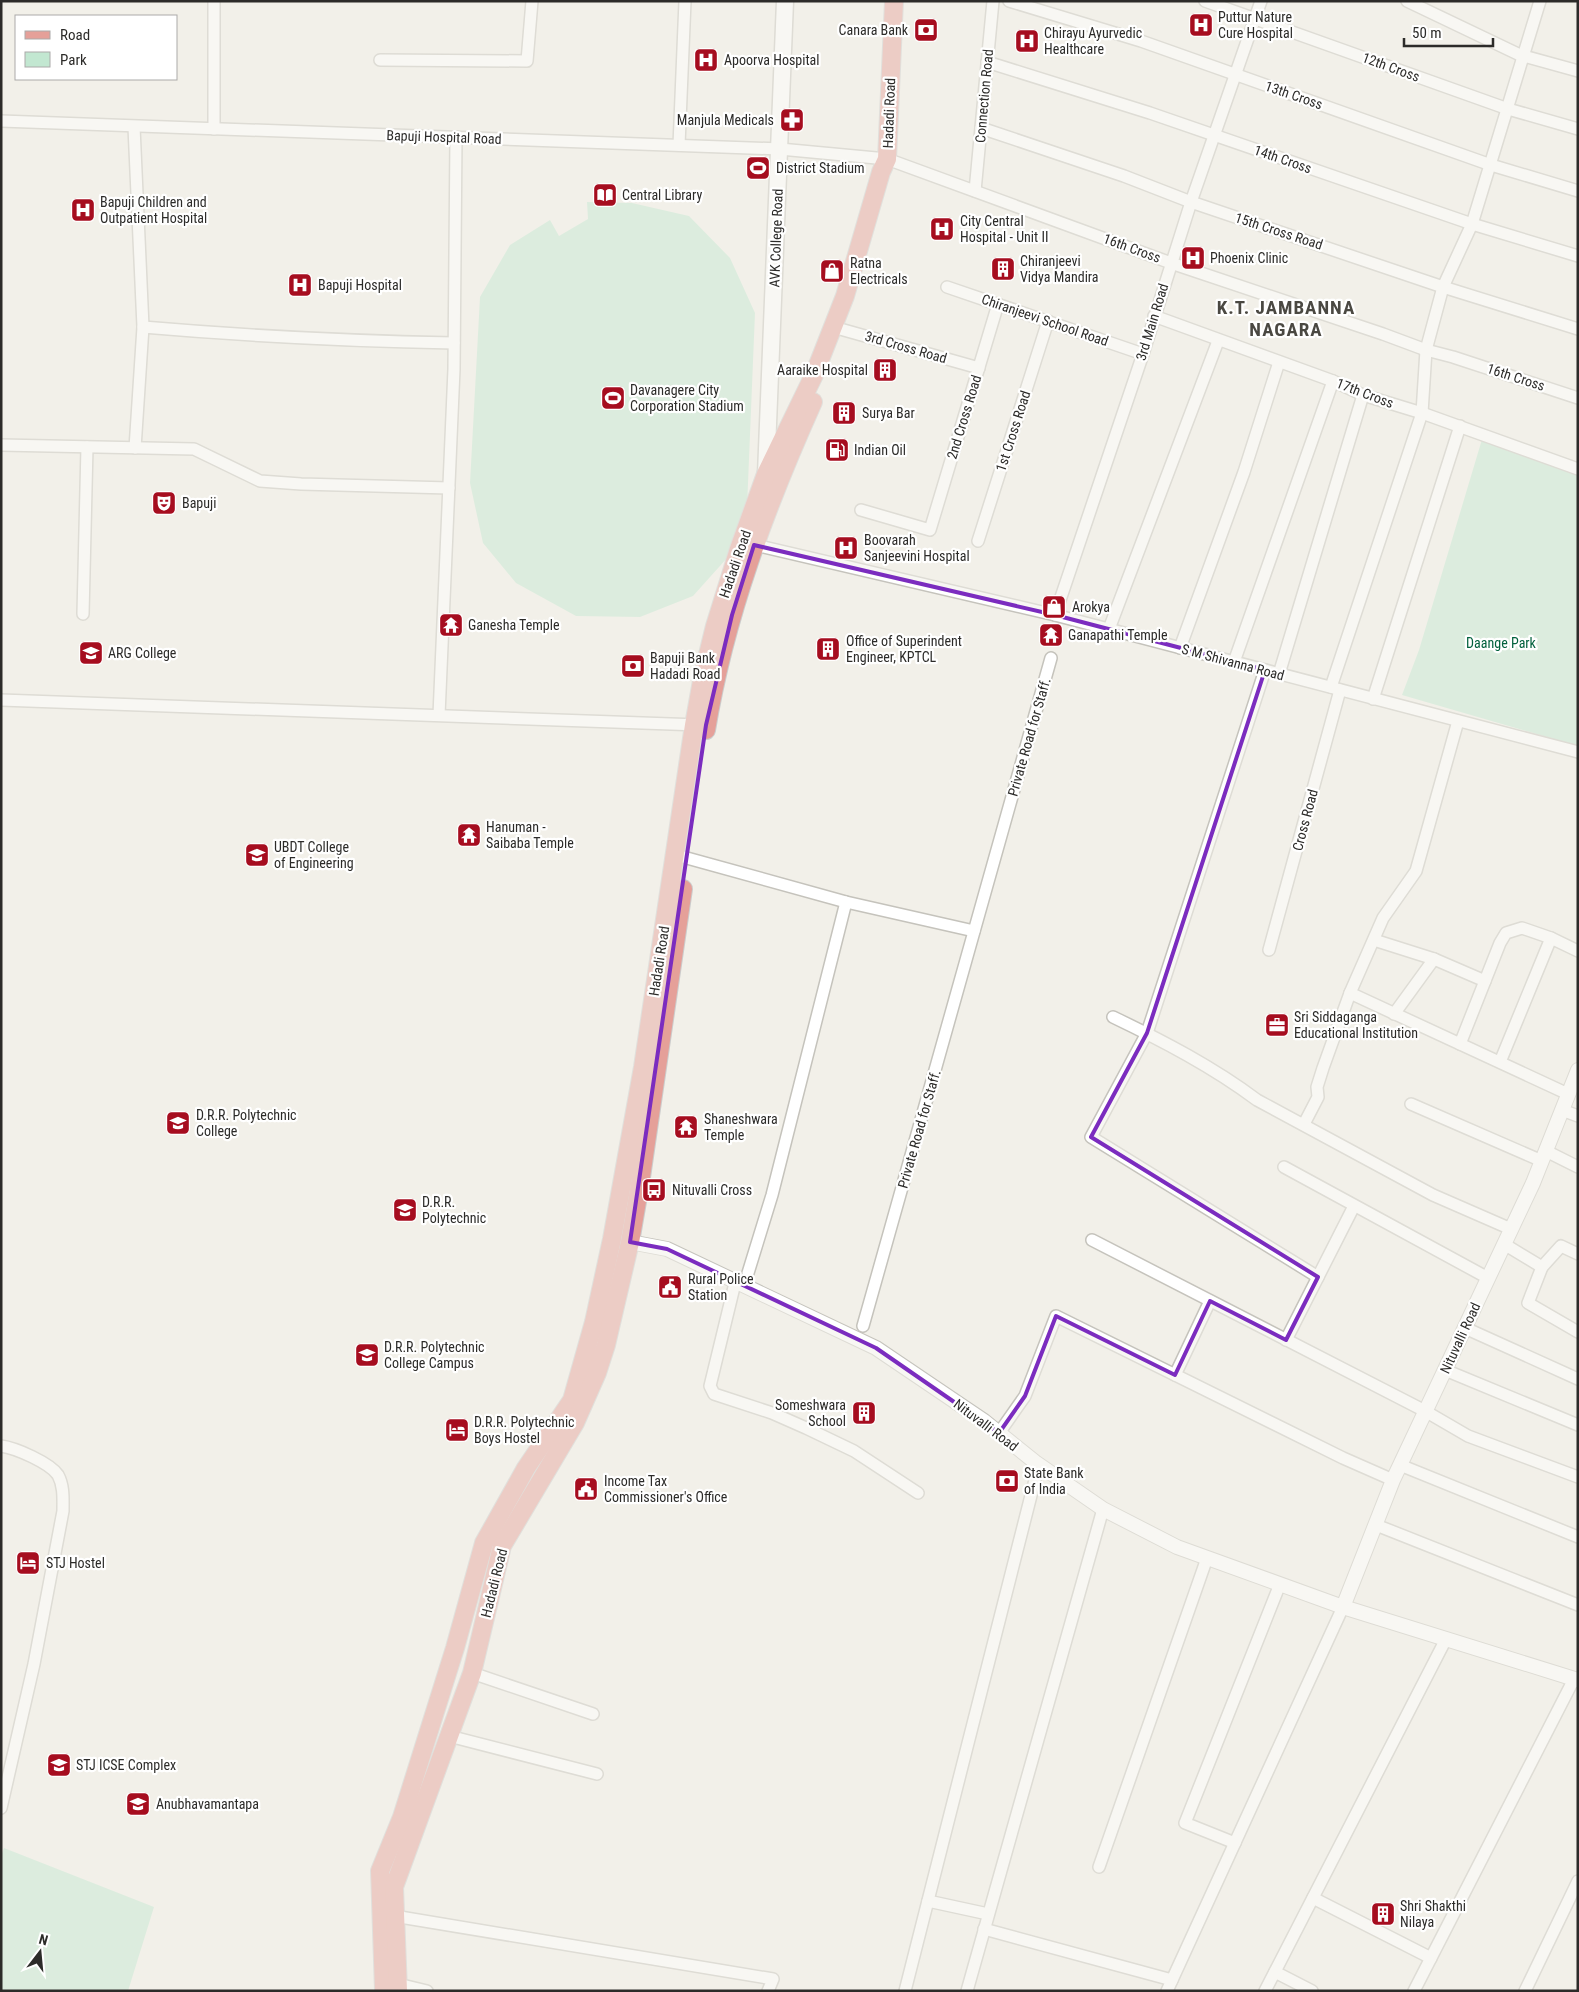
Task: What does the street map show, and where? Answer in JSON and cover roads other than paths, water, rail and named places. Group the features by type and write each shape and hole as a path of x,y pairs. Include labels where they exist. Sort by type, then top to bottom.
{"main road":[{"name":"AVK College Road","path":"766,474 785,1"},
{"name":"Hadadi Road","path":"393,1988 394,1887 472,1672 502,1546 575,1423 597,1373 630,1242 643,1160 681,856 700,725 703,675 715,626 748,543 766,474 793,433 814,374 838,328 844,296 881,172 887,159 894,1"},
{"path":"748,543 774,492 793,433 768,414"},
{"name":"Hadadi Road","path":"393,1988 380,1871 408,1799 455,1648 484,1543 526,1468 572,1400 594,1322 629,1146 681,856"}],"street":[{"path":"214,1 214,129"},
{"path":"380,60 527,61 532,1"},
{"path":"679,145 684,1"},
{"name":"Connection Road","path":"975,191 993,1"},
{"name":"13th Cross","path":"1009,1 1141,41 1491,165 1578,191"},
{"name":"12th Cross","path":"1205,1 1508,109 1578,130"},
{"name":"3rd Main Road","path":"1055,615 1143,354 1191,202 1261,1"},
{"path":"1408,1 1520,55 1523,54 1578,71"},
{"name":"Cross Road","path":"1269,950 1335,689 1422,413 1426,350 1443,287 1472,224 1540,1"},
{"name":"14th Cross","path":"987,62 1150,113 1472,224 1578,256"},
{"name":"Bapuji Hospital Road","path":"1,121 780,149 887,159"},
{"path":"134,127 144,327 134,448"},
{"name":"15th Cross Road","path":"981,128 1124,176 1191,202 1443,287 1578,329"},
{"path":"438,715 454,343 456,137"},
{"name":"16th Cross","path":"887,159 1171,263 1374,330 1426,350 1578,398"},
{"name":"Chiranjeevi School Road","path":"947,287 1143,354"},
{"name":"2nd Cross Road","path":"861,510 930,530 998,304"},
{"name":"17th Cross","path":"1154,316 1218,341 1333,381 1363,395 1460,426 1578,469"},
{"name":"1st Cross Road","path":"978,540 1048,321"},
{"path":"144,327 269,337 454,343"},
{"name":"3rd Cross Road","path":"838,328 978,368"},
{"path":"1109,629 1218,341"},
{"path":"1180,648 1244,472 1279,362"},
{"path":"1234,662 1333,381"},
{"path":"1279,674 1363,395"},
{"path":"1373,698 1460,426"},
{"path":"1,445 194,449 260,480 301,484 449,488"},
{"path":"83,614 87,447"},
{"name":"S M Shivanna Road","path":"748,543 1055,615 1578,752"},
{"name":"Private Road for Staff.","path":"863,1326 1052,658"},
{"path":"1265,670 1147,1033 1091,1137 1318,1277"},
{"path":"1,700 700,725"},
{"path":"1304,1124 1318,1097 1318,1087 1323,1068 1350,993 1383,918 1416,871 1458,721"},
{"path":"681,856 846,902 974,932"},
{"path":"748,1273 772,1195 846,902"},
{"path":"1460,1044 1500,943 1506,933 1522,928 1551,938 1578,952"},
{"path":"1500,1062 1551,938"},
{"path":"1374,940 1434,959 1485,981"},
{"path":"1394,1014 1434,959"},
{"path":"1350,993 1568,1094"},
{"path":"1113,1017 1147,1033 1231,1080 1257,1100 1433,1195 1511,1229"},
{"name":"Nituvalli Road","path":"1343,1607 1392,1480 1511,1229 1544,1156 1578,1070"},
{"path":"1411,1104 1578,1168"},
{"path":"1562,1110 1578,1116"},
{"path":"1284,1167 1488,1278"},
{"path":"1286,1340 1354,1206"},
{"path":"1092,1240 1425,1411 1468,1436 1578,1477"},
{"name":"Nituvalli Road","path":"630,1242 667,1249 735,1283 804,1313 876,1348 984,1421 1038,1464 1103,1509 1177,1547 1343,1607 1576,1680"},
{"path":"1504,1244 1542,1268"},
{"path":"1578,1254 1561,1246 1542,1268 1528,1303 1578,1332"},
{"path":"735,1283 710,1386 714,1394 772,1413 830,1440 854,1452 918,1493"},
{"path":"1175,1375 1210,1301"},
{"path":"999,1433 1025,1396 1056,1316 1343,1458 1392,1480"},
{"path":"1465,1328 1578,1379"},
{"path":"1445,1370 1578,1425"},
{"path":"1,1446 35,1458 57,1474 63,1490 62,1511 34,1664 1,1808"},
{"path":"905,1991 1038,1464"},
{"path":"1400,1465 1578,1537"},
{"path":"967,1991 1103,1509"},
{"path":"1376,1525 1578,1605"},
{"path":"1099,1867 1207,1558"},
{"path":"1235,1842 1185,1823 1280,1584"},
{"path":"984,1929 1169,1985 1343,1607"},
{"path":"1265,1991 1446,1639"},
{"path":"472,1672 593,1714"},
{"path":"1414,1991 1576,1680"},
{"path":"449,1736 597,1774"},
{"path":"1525,1991 1578,1881"},
{"path":"1313,1898 1431,1958"},
{"path":"928,1901 988,1914"},
{"path":"394,1916 773,1979 768,1991"},
{"path":"1275,1972 1312,1991"},
{"path":"393,1988 427,1991"}],"place":[{"name":"Puttur Nature Cure Hospital","path":"1201,25"},
{"name":"Canara Bank","path":"926,30"},
{"name":"Chirayu Ayurvedic Healthcare","path":"1027,41"},
{"name":"Apoorva Hospital","path":"706,60"},
{"name":"Manjula Medicals","path":"792,120"},
{"name":"District Stadium","path":"758,168"},
{"name":"Central Library","path":"605,195"},
{"name":"Bapuji Children and Outpatient Hospital","path":"83,210"},
{"name":"City Central Hospital - Unit II","path":"942,229"},
{"name":"Phoenix Clinic","path":"1193,258"},
{"name":"Chiranjeevi Vidya Mandira","path":"1003,269"},
{"name":"Ratna Electricals","path":"832,271"},
{"name":"Bapuji Hospital","path":"300,285"},
{"name":"Aaraike Hospital","path":"885,370"},
{"name":"Davanagere City Corporation Stadium","path":"613,398"},
{"name":"Surya Bar","path":"844,413"},
{"name":"Indian Oil","path":"837,450"},
{"name":"Bapuji","path":"164,503"},
{"name":"Boovarah Sanjeevini Hospital","path":"846,548"},
{"name":"Arokya","path":"1054,607"},
{"name":"Ganesha Temple","path":"451,625"},
{"name":"Ganapathi Temple","path":"1051,635"},
{"name":"Office of Superindent Engineer, KPTCL","path":"828,649"},
{"name":"ARG College","path":"91,653"},
{"name":"Bapuji Bank Hadadi Road","path":"633,666"},
{"name":"Hanuman - Saibaba Temple","path":"469,835"},
{"name":"UBDT College of Engineering","path":"257,855"},
{"name":"Sri Siddaganga Educational Institution","path":"1277,1025"},
{"name":"D.R.R. Polytechnic College","path":"178,1123"},
{"name":"Shaneshwara Temple","path":"686,1127"},
{"name":"Nituvalli Cross","path":"654,1190"},
{"name":"D.R.R. Polytechnic","path":"405,1210"},
{"name":"Rural Police Station","path":"670,1287"},
{"name":"D.R.R. Polytechnic College Campus","path":"367,1355"},
{"name":"Someshwara School","path":"864,1413"},
{"name":"D.R.R. Polytechnic Boys Hostel","path":"457,1430"},
{"name":"State Bank of India","path":"1007,1481"},
{"name":"Income Tax Commissioner's Office","path":"586,1489"},
{"name":"STJ Hostel","path":"28,1563"},
{"name":"STJ ICSE Complex","path":"59,1765"},
{"name":"Anubhavamantapa","path":"138,1804"},
{"name":"Shri Shakthi Nilaya","path":"1383,1914"}],"district":[{"name":"K.T. JAMBANNA NAGARA","path":"1286,318"}],"park label":[{"name":"Daange Park","path":"1501,643"}]}
